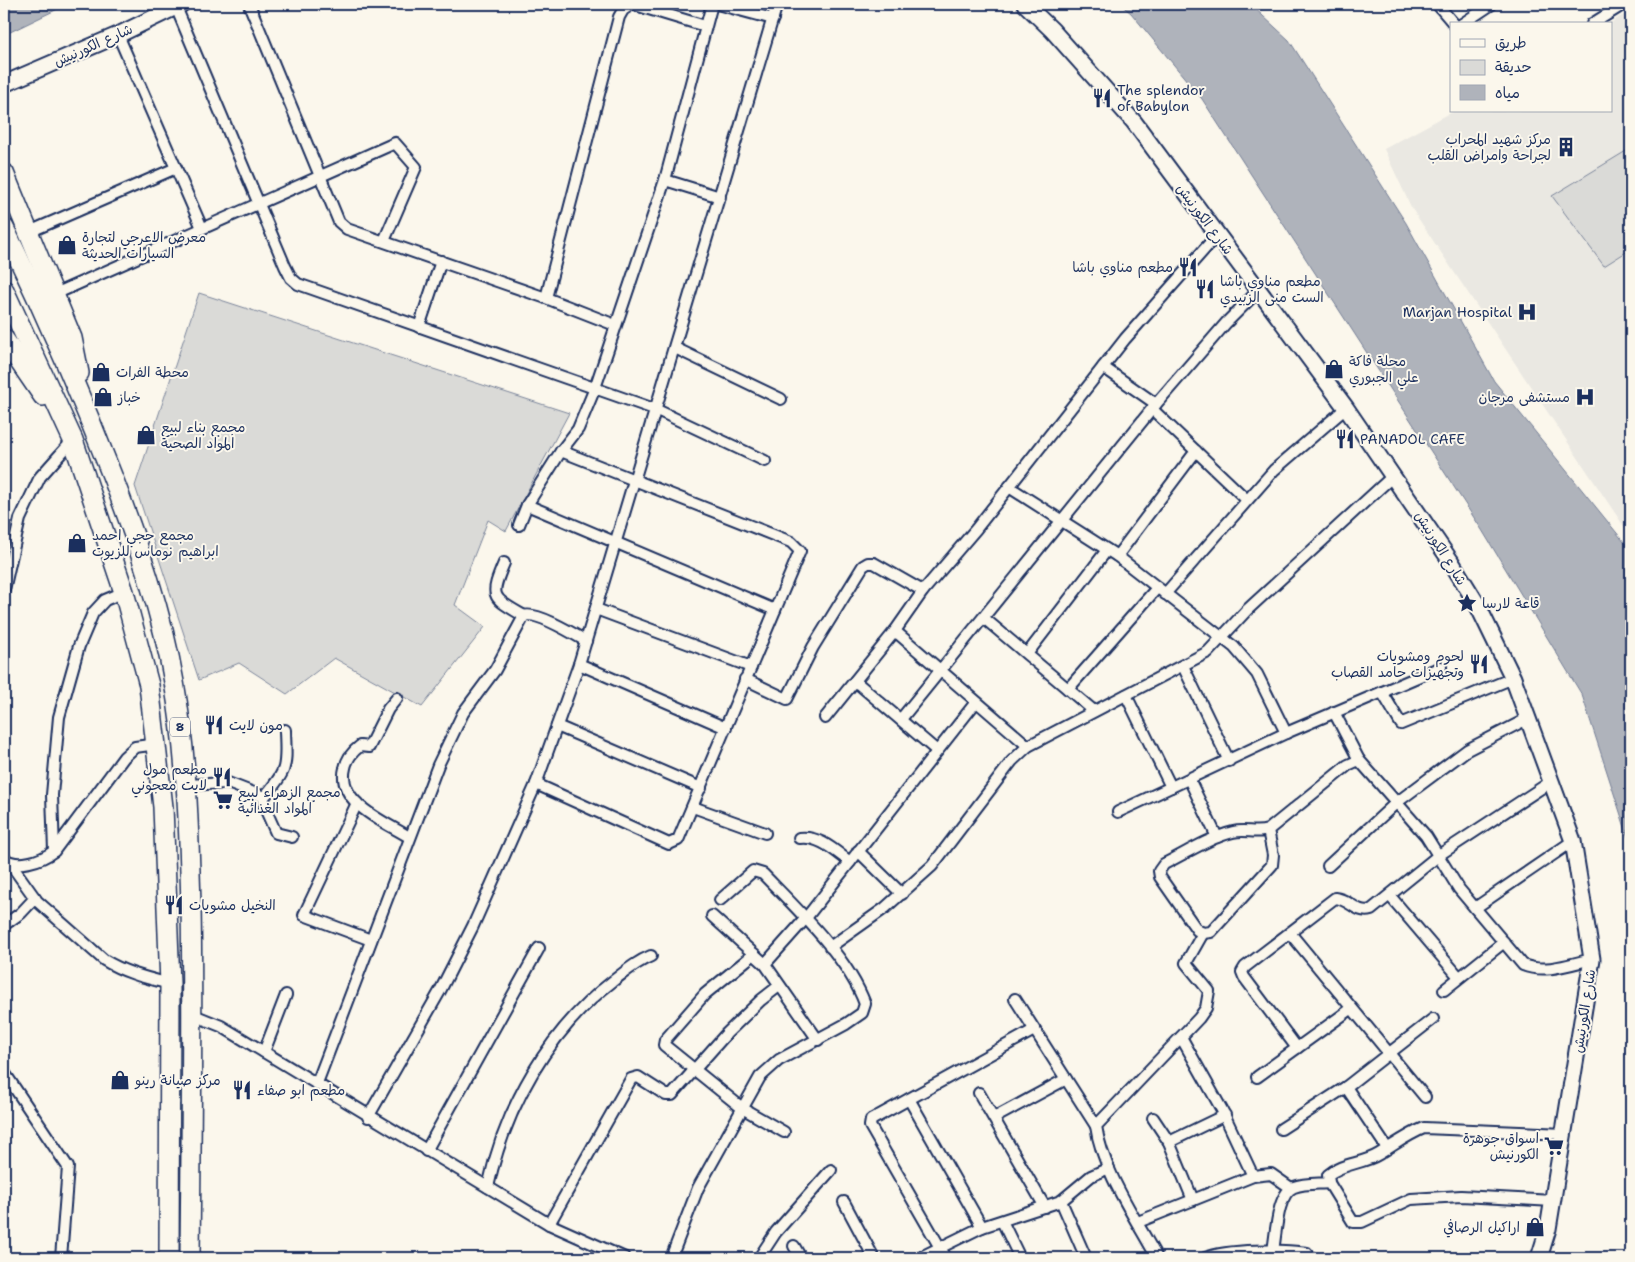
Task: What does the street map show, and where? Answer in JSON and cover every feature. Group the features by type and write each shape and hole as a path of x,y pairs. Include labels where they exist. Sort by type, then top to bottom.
{"highway":[{"path":"4,173 72,338 86,406"},
{"name":"8","path":"4,228 86,406 143,561 174,682 186,785 190,875 192,1014 190,1258"},
{"name":"8","path":"4,290 73,440 124,592 149,685 163,807 170,984 169,1258"},
{"path":"4,339 73,440"},
{"path":"149,685 152,690 161,694 170,691 174,682"},
{"path":"156,744 168,736 181,741"}],"street":[{"path":"249,4 339,222 347,229 546,298 615,325"},
{"path":"546,298 619,17 623,10 632,4 705,26"},
{"path":"519,525 527,505 560,451 578,429 595,388 665,180 712,4"},
{"path":"717,4 773,19"},
{"path":"368,1117 440,990 473,926 536,784 579,664 596,609 777,4"},
{"name":"شارع الكورنيش","path":"1025,4 1052,30 1134,122 1346,408 1394,475 1476,604 1514,678 1573,842 1592,959 1553,1202 1539,1258"},
{"path":"1437,4 1452,22"},
{"path":"1465,22 1492,4"},
{"path":"1595,22 1624,4"},
{"path":"179,5 291,278 298,284 657,410 765,461"},
{"name":"شارع الكورنيش","path":"4,84 118,35 179,5"},
{"path":"118,35 202,228"},
{"path":"55,294 395,143 416,167 384,241"},
{"path":"29,232 176,168"},
{"path":"665,180 720,197"},
{"path":"825,718 895,631 923,591 976,529 1103,366 1154,304 1217,235"},
{"path":"420,327 441,261"},
{"path":"901,720 1154,407 1226,322 1259,290"},
{"path":"675,348 781,399"},
{"path":"1103,366 1154,407 1247,500"},
{"path":"1068,689 1290,454 1346,408"},
{"path":"4,590 20,520 40,477 73,440"},
{"path":"536,784 669,844 678,840 800,551 797,546 560,451"},
{"path":"1027,654 1196,451"},
{"path":"830,947 902,894 932,866 1012,761 1028,746 1208,652 1247,610 1394,475"},
{"path":"1009,486 1112,553 1240,653 1257,674 1286,733"},
{"path":"527,505 775,610"},
{"path":"504,563 494,587 495,594 500,602 524,616"},
{"path":"745,679 787,698 812,647 838,603 863,566 868,563 874,564 923,591"},
{"path":"54,851 52,794 59,717 79,646 93,613 105,600 124,592"},
{"path":"596,609 751,667"},
{"path":"317,1083 371,940 389,898 409,837 438,765 463,713 495,670 524,616 528,614 537,616 586,641"},
{"path":"985,618 1094,711"},
{"path":"895,631 1028,746"},
{"path":"579,664 726,728"},
{"path":"1183,666 1229,760"},
{"path":"1118,812 1286,733 1441,667"},
{"path":"1382,692 1401,724 1514,678"},
{"path":"855,681 937,751"},
{"path":"1126,695 1171,787"},
{"path":"397,698 388,709 369,747 360,746 352,752 343,774 345,789 357,803 409,837"},
{"path":"765,964 806,918 976,702"},
{"path":"1334,712 1359,760 1426,836 1460,889 1523,965 1546,969 1592,959"},
{"path":"1328,866 1396,803 1466,750 1529,718"},
{"path":"557,726 700,788"},
{"path":"285,730 286,766 264,797 264,806 276,833 292,837"},
{"path":"7,861 42,860 54,851 124,757 135,748 156,744"},
{"path":"1268,830 1273,855 1272,865 1211,932 1204,933 1197,930 1160,877 1159,871 1164,864 1217,837 1235,831 1259,833 1268,830 1348,765 1359,760"},
{"path":"1189,779 1217,837"},
{"path":"1297,1048 1242,972 1245,967 1335,898 1341,898 1365,912 1371,910 1439,855 1552,781"},
{"path":"186,785 228,784 264,797"},
{"path":"357,803 304,915 371,940"},
{"path":"692,806 765,833"},
{"path":"799,838 806,837 820,841 850,862"},
{"path":"1475,908 1573,842"},
{"path":"858,851 902,894"},
{"path":"7,861 35,898 110,964 137,976 170,984"},
{"path":"671,1258 698,1188 760,1077 772,1065 818,1040 862,1012 865,1004 861,992 830,947 806,918 763,874 753,871 720,900"},
{"path":"1390,896 1459,977"},
{"path":"4,925 21,913 35,898"},
{"path":"712,916 765,964 818,1040"},
{"path":"1096,1126 1203,1013 1209,998 1209,991 1186,963 1204,933"},
{"path":"1290,933 1351,1010 1425,1097"},
{"path":"1444,990 1504,942"},
{"path":"426,1151 540,948"},
{"path":"754,954 705,994 665,1040 664,1045 742,1108 784,1132"},
{"path":"488,1187 494,1158 504,1133 526,1086 556,1036 601,990 628,968 651,956"},
{"path":"549,1224 631,1079 638,1077 666,1095 672,1095 726,1033 779,986"},
{"path":"264,1052 286,995"},
{"path":"1015,999 1096,1126 1097,1137 1109,1168 1157,1258"},
{"path":"1257,1077 1351,1010"},
{"path":"192,1014 221,1026 317,1083 368,1117 549,1224 620,1257"},
{"path":"1281,1129 1346,1087 1433,1019"},
{"path":"946,1258 870,1126 871,1120 1034,1030"},
{"path":"1181,1037 1225,1115 1253,1176"},
{"path":"4,1072 9,1089 68,1167 61,1258"},
{"path":"994,1118 1066,1079"},
{"path":"1346,1087 1387,1148"},
{"path":"979,1093 1046,1207"},
{"path":"909,1099 982,1227"},
{"path":"1168,1142 1225,1115"},
{"path":"1153,1118 1168,1142 1193,1200"},
{"path":"1553,1202 1461,1196 1411,1200 1362,1222 1353,1222 1328,1183 1328,1175 1334,1170 1378,1155 1409,1134 1424,1128 1565,1134"},
{"path":"919,1258 982,1227 1061,1201 1091,1176 1109,1168"},
{"path":"759,1258 776,1232 831,1170"},
{"path":"1138,1222 1253,1176 1271,1174 1291,1188"},
{"path":"1273,1252 1282,1202 1287,1191 1291,1188 1328,1183"},
{"path":"1061,1201 1086,1258"},
{"path":"844,1202 874,1258"},
{"path":"1002,1221 1020,1258"},
{"path":"794,1246 801,1258"},
{"path":"1205,1258 1232,1252 1307,1253 1311,1258"}],"shaded area":[{"name":"مستشفى مرجان","path":"1631,10 1631,537 1412,209 1384,149 1452,112 1612,112 1612,22"}],"green space":[{"path":"1631,148 1631,249 1604,266 1552,196"},
{"path":"199,293 569,413 506,531 488,520 455,605 485,627 422,707 334,658 287,694 239,663 199,680 135,486"}],"water":[{"path":"4,4 68,4 4,35"},
{"path":"1120,4 1250,4 1289,40 1406,223 1494,381 1629,548 1631,552 1631,846 1582,695 1482,530 1202,99 1131,13"}],"place":[{"name":"The splendor of Babylon","path":"1102,98"},
{"name":"مركز شهيد المحراب لجراحة وامراض القلب","path":"1566,147"},
{"name":"معرض الاعرجي لتجارة السيارات الحديثة","path":"67,245"},
{"name":"مطعم مناوي باشا","path":"1188,267"},
{"name":"مطعم مناوي باشا الست منى الزبيدي","path":"1205,289"},
{"name":"Marjan Hospital","path":"1527,312"},
{"name":"محلة فاكة علي الجبوري","path":"1334,369"},
{"name":"محطة الفرات","path":"101,372"},
{"name":"خباز","path":"103,397"},
{"name":"مستشفى مرجان","path":"1585,397"},
{"name":"مجمع بناء لبيع المواد الصحية","path":"146,435"},
{"name":"PANADOL CAFE","path":"1345,439"},
{"name":"مجمع حجي احمد ابراهيم نوماس للزيوت","path":"77,543"},
{"name":"قاعة لارسا","path":"1467,603"},
{"name":"لحوم ومشويات وتجهيزات حامد القصاب","path":"1479,664"},
{"name":"مون لايت","path":"214,725"},
{"name":"مطعم مول لايت معجوني","path":"222,777"},
{"name":"مجمع الزهراء لبيع المواد الغذائية","path":"223,800"},
{"name":"النخيل مشويات","path":"174,905"},
{"name":"مركز صيانة رينو","path":"120,1080"},
{"name":"مطعم ابو صفاء","path":"242,1090"},
{"name":"اسواق جوهرة الكورنيش","path":"1554,1146"},
{"name":"اراكيل الرصافي","path":"1535,1227"}]}
